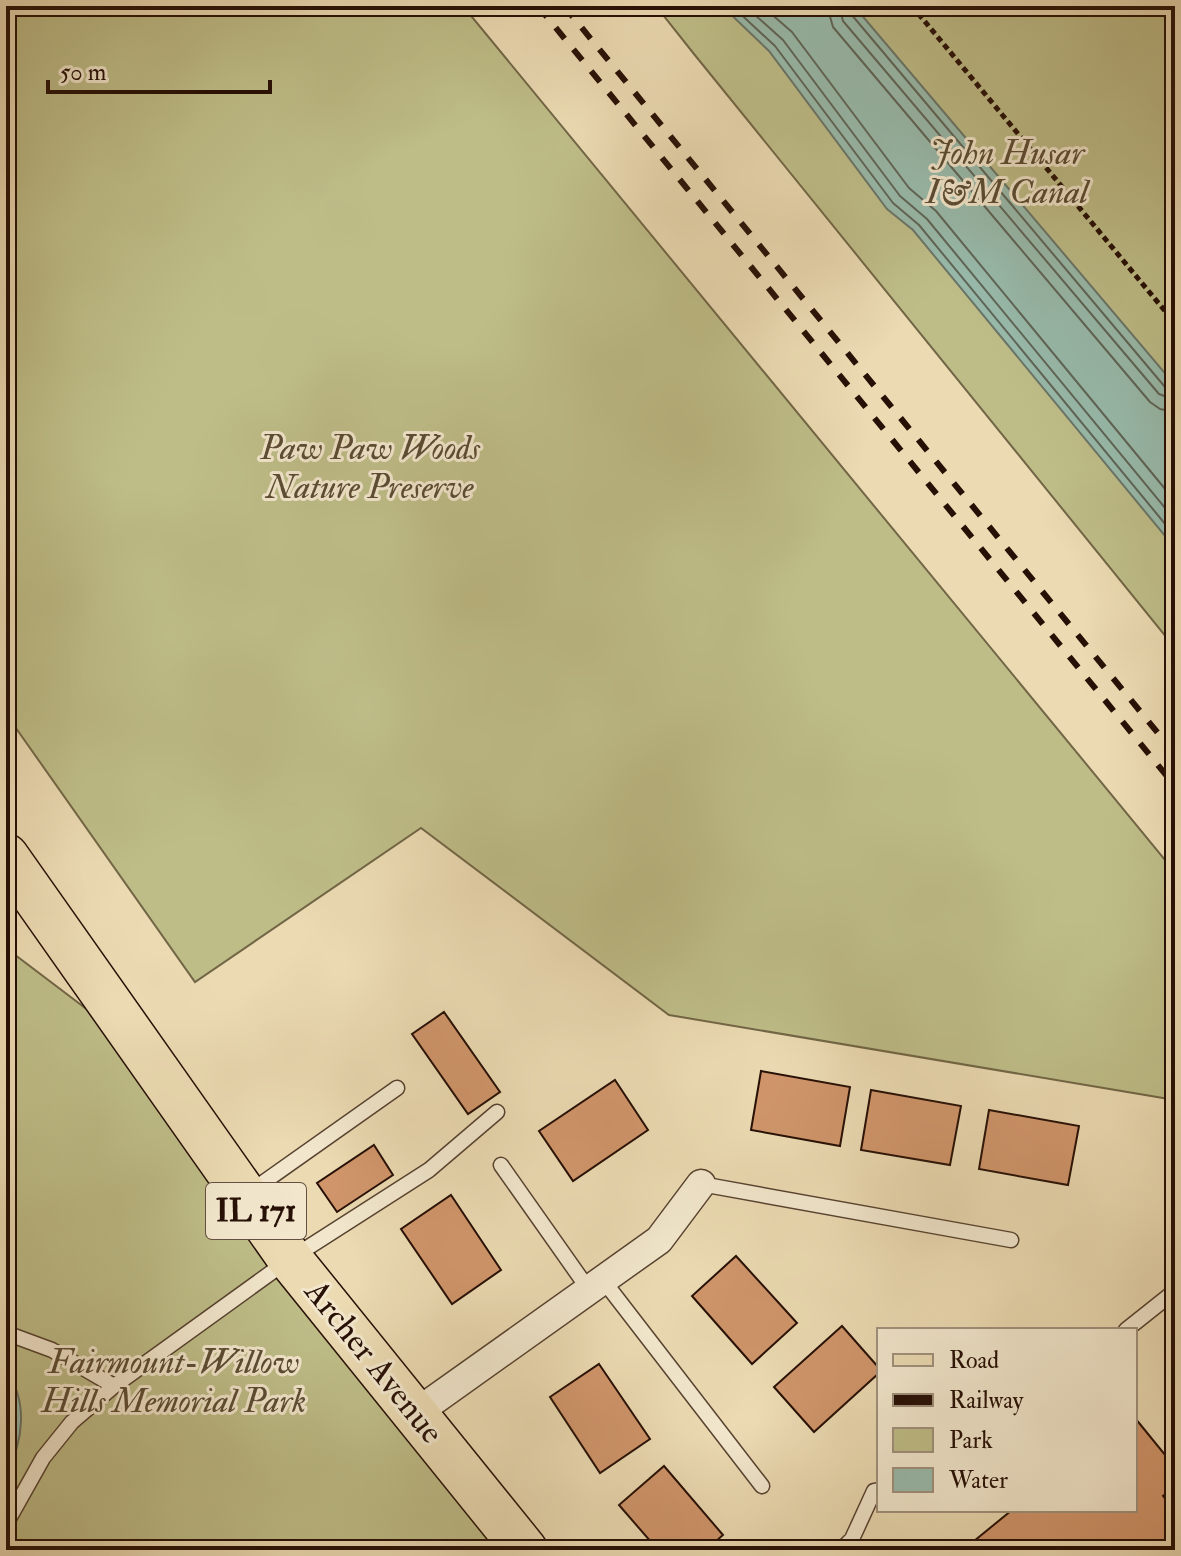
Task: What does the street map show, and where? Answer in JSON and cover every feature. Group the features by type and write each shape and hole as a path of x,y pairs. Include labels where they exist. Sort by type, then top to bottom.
{"main road":[{"name":"Archer Avenue","path":"6,856 290,1259 525,1550"}],"street":[{"path":"416,1413 659,1240 701,1184"}],"lane":[{"path":"245,1195 397,1088"},
{"path":"6,1524 43,1458 72,1422 114,1386 290,1259 429,1170 497,1112"},
{"path":"501,1165 762,1486"},
{"path":"701,1184 1011,1240"},
{"path":"1129,1328 1175,1291"},
{"path":"6,1333 52,1350 114,1386"},
{"path":"841,1550 852,1539 877,1490"}],"path":[{"path":"912,6 1175,323"}],"green space":[{"name":"Paw Paw Woods Nature Preserve","path":"6,6 463,6 1175,872 1175,1100 669,1015 421,828 195,982 6,714"},
{"name":"John Husar I&M Canal","path":"656,6 1175,6 1175,648 694,54"},
{"name":"Fairmount-Willow Hills Memorial Park","path":"6,948 97,1017 517,1550 6,1550"}],"water":[{"path":"722,6 854,6 1175,385 1175,548 913,230 887,209 769,51"},
{"path":"6,1370 18,1395 21,1421 17,1448 6,1473"}],"building":[{"path":"444,1012 500,1092 468,1114 412,1034"},
{"path":"761,1071 850,1087 840,1146 751,1130"},
{"path":"615,1080 648,1130 573,1181 539,1131"},
{"path":"871,1090 961,1106 950,1165 861,1150"},
{"path":"989,1110 1079,1126 1068,1185 979,1169"},
{"path":"374,1145 393,1175 337,1212 317,1183"},
{"path":"451,1195 501,1270 452,1304 401,1229"},
{"path":"736,1256 797,1323 752,1364 692,1296"},
{"path":"842,1326 877,1366 877,1375 814,1432 774,1387"},
{"path":"599,1364 650,1439 600,1473 550,1397"},
{"path":"1137,1420 1175,1467 1175,1486 1163,1496 1175,1511 1175,1550 963,1550 1010,1512 1137,1512"},
{"path":"664,1466 723,1535 706,1550 658,1550 619,1505"}],"railway":[{"path":"538,6 1175,786"},
{"path":"564,6 1175,754"}]}
